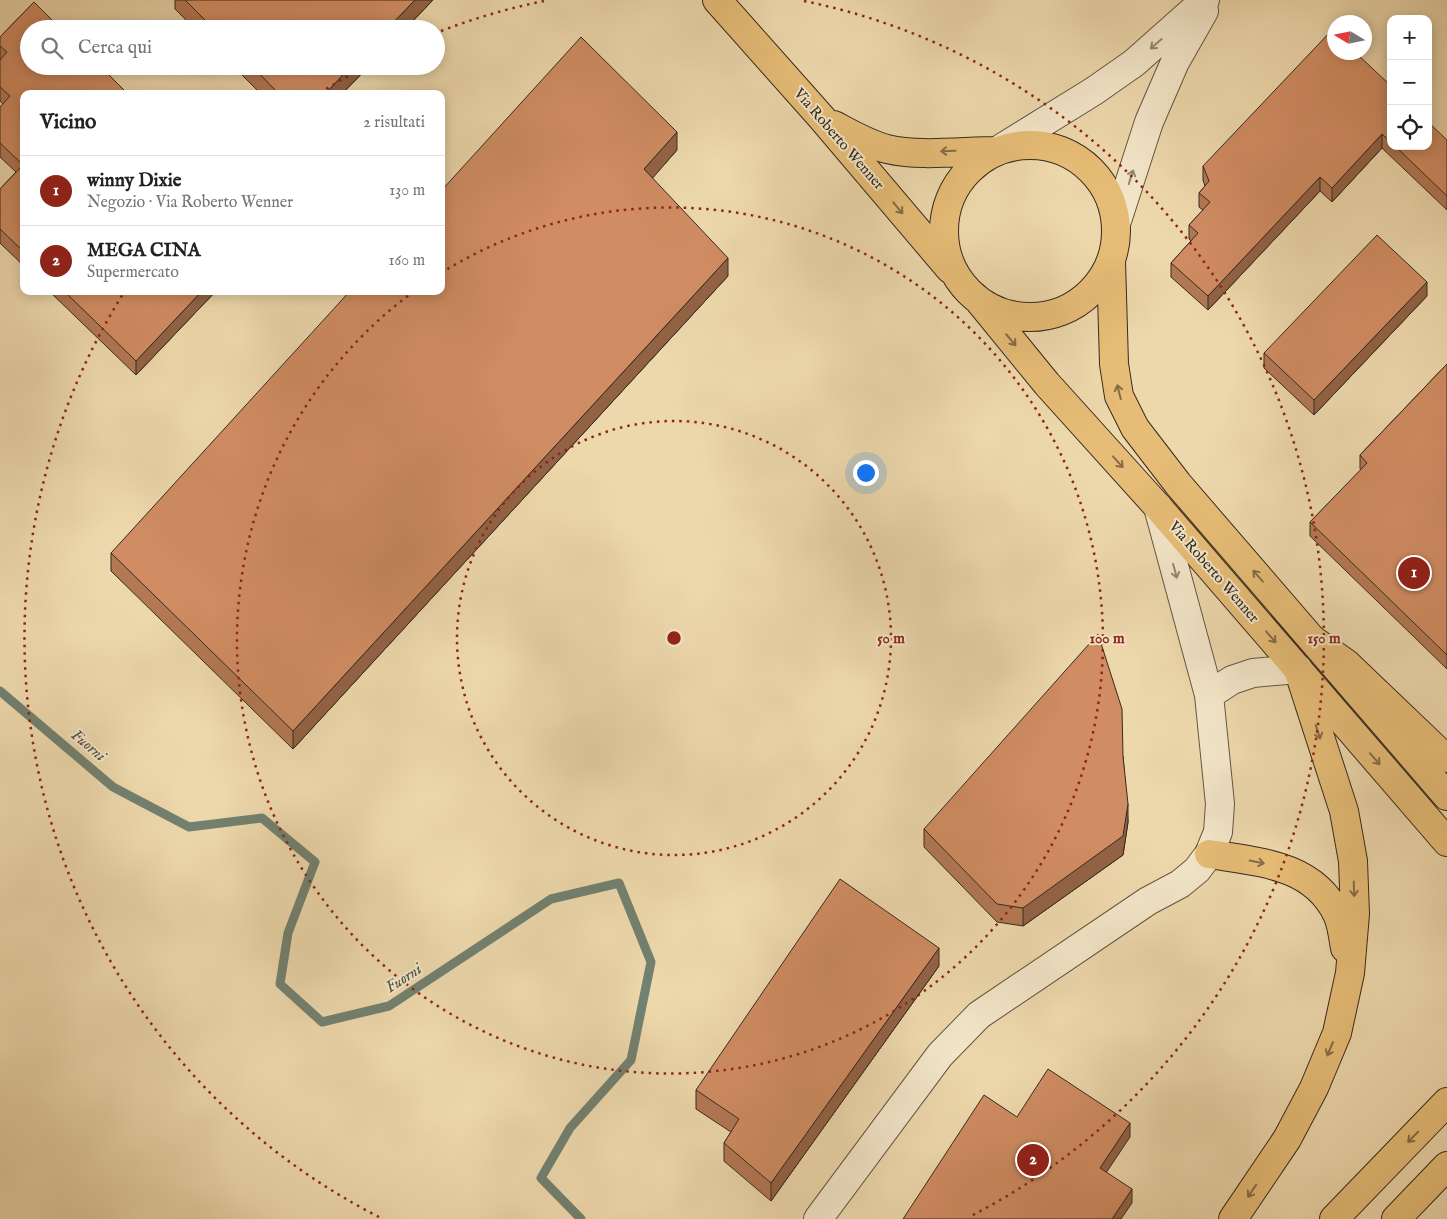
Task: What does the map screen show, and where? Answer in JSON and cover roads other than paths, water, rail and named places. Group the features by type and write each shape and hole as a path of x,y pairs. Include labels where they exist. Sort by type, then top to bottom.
{"main road":[{"name":"Via Roberto Wenner","path":"717,0 821,117 958,279"},
{"path":"821,117 870,143 889,149 924,152 997,151 1023,144 1050,146 1075,157 1096,174 1110,197 1116,224 1116,243 1111,261 1101,281 1085,298 1066,310 1045,316 1022,317 1000,312 980,302 968,292 958,279 947,256 944,231 947,206 958,183 969,170 975,164 997,151"},
{"name":"Via Roberto Wenner","path":"1111,261 1114,364 1119,396 1134,428 1178,484 1447,796"},
{"name":"Via Roberto Wenner","path":"980,302 1048,384 1158,507 1447,842"},
{"path":"1313,640 1347,664 1447,758"},
{"path":"1233,1219 1287,1139 1314,1088 1337,1033 1350,973 1355,914 1353,861 1344,811 1298,669"},
{"path":"1209,854 1286,868 1315,885 1328,899 1338,916 1350,973"},
{"path":"1334,1219 1447,1102"},
{"path":"1396,1219 1447,1166"}],"street":[{"path":"997,151 1094,91 1134,63 1205,0"},
{"path":"1116,224 1149,122 1175,62 1210,0"},
{"path":"818,1219 940,1055 979,1015 1148,901 1180,884 1197,870 1209,854 1218,832 1220,804 1208,695 1158,507"},
{"path":"1208,695 1232,680 1253,673 1298,669"}],"waterway":[{"name":"Fuorni","path":"0,691 113,787 189,827 262,818 315,862 288,933 280,984 322,1022 389,1006 551,899 619,883 651,962 631,1060 570,1128 541,1178 581,1219"}],"place":[{"name":"winny Dixie","path":"1414,573"},
{"name":"MEGA CINA","path":"1033,1160"}]}
